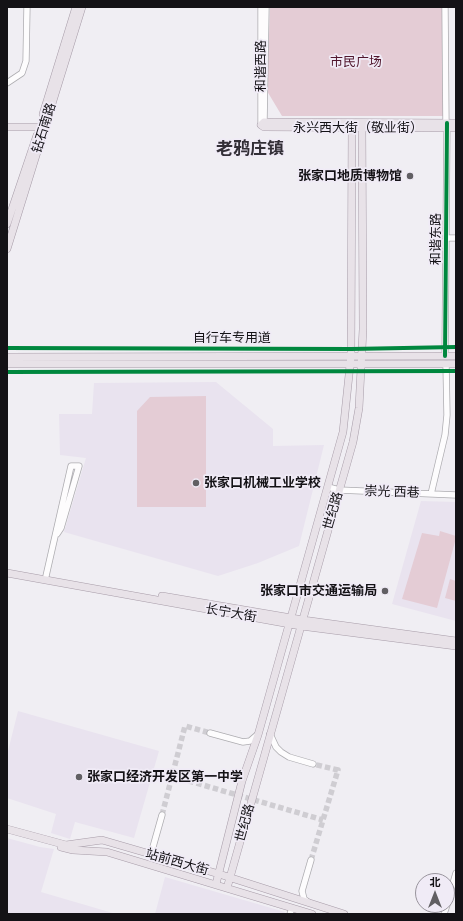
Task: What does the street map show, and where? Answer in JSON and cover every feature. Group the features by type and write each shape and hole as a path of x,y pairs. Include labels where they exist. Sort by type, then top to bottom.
{"main road":[{"name":"钻石南路","path":"7,224 40,127 76,7"},
{"name":"钻石南路","path":"7,249 82,7"},
{"name":"永兴西大街（敬业街）","path":"263,124 352,126 449,125"},
{"name":"世纪路","path":"216,884 234,821 242,781 260,728 343,432 351,360 352,126"},
{"name":"世纪路","path":"227,888 355,434 359,408 362,360 362,126"},
{"path":"7,127 40,127"},
{"path":"7,356 362,360 456,364"},
{"path":"362,360 456,356"},
{"path":"7,364 351,360"},
{"name":"长宁大街","path":"7,569 290,621"},
{"name":"长宁大街","path":"7,574 302,623 456,646"},
{"name":"长宁大街","path":"302,623 456,641"},
{"path":"260,728 271,731"},
{"path":"234,821 244,824"},
{"name":"站前西大街","path":"7,830 69,850 107,852 216,884 291,911 312,914"},
{"name":"站前西大街","path":"50,843 66,845 102,840 219,874 343,914"}],"street":[{"path":"7,83 22,72 26,61 26,7"},
{"name":"和谐西路","path":"261,7 263,124"},
{"name":"和谐西路","path":"263,124 266,7"},
{"name":"和谐东路","path":"445,7 449,125"},
{"name":"和谐东路","path":"445,356 449,125 448,7"},
{"path":"446,238 456,238"},
{"path":"431,494 445,435 447,415 446,364"},
{"path":"46,576 57,534 61,528 79,466 71,466 68,488 56,527 57,534"},
{"name":"崇光 西巷","path":"328,487 339,490 456,495"},
{"path":"210,733 243,742 253,739 260,728"},
{"path":"271,731 276,747 281,752 289,757 313,764"},
{"path":"151,854 162,815"},
{"path":"309,903 304,899 302,891 312,860"}],"shaded area":[{"name":"张家口机械工业学校","path":"216,382 273,429 273,446 324,445 299,546 258,563 218,576 64,532 86,458 60,455 59,414 92,414 94,383"},
{"path":"421,501 456,502 456,621 392,604"},
{"name":"张家口经济开发区第一中学","path":"18,711 159,751 134,838 75,822 70,839 51,833 56,814 7,798 7,755"},
{"path":"7,838 40,847 54,849 41,892 116,914 7,914"},
{"path":"165,877 285,912 284,914 155,914"}],"green space":[{"name":"市民广场","path":"270,7 444,7 444,116 282,116 267,91"},
{"path":"206,396 206,507 137,507 137,411 150,397"},
{"path":"440,531 456,536 456,538 437,608 402,599 422,533 439,536"},
{"path":"450,579 456,581 456,601 445,598"}],"tunnel":[{"path":"162,815 185,726 210,733"},
{"path":"311,860 338,770 313,764"},
{"path":"172,776 323,820"}],"cycle path":[{"path":"445,356 447,123"},
{"name":"自行车专用道","path":"7,348 351,349 456,347"},
{"path":"7,372 456,371"}],"place":[{"name":"张家口地质博物馆","path":"410,176"},
{"name":"张家口机械工业学校","path":"196,483"},
{"name":"张家口市交通运输局","path":"385,591"},
{"name":"张家口经济开发区第一中学","path":"79,777"}],"district":[{"name":"老鸦庄镇","path":"250,149"}]}
